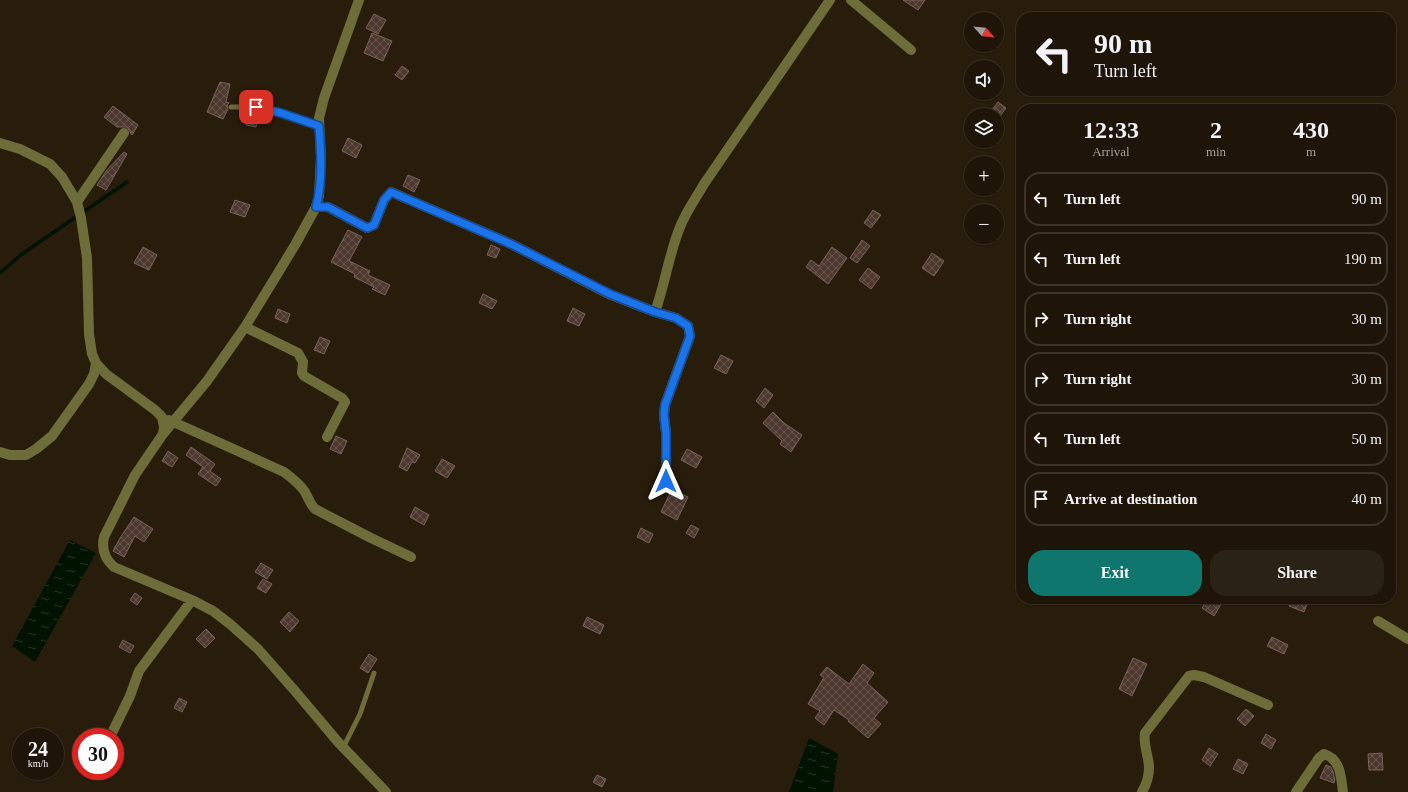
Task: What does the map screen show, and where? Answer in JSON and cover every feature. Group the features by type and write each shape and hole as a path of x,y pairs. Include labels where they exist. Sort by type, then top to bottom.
{"street":[{"path":"359,0 324,98 319,118 321,157 319,196 316,207 295,245 245,327 207,381 163,434 135,475 104,537 102,545 107,560 114,567 192,600 213,611 224,620 258,650 343,748 386,792"},
{"path":"655,312 680,226 704,184 830,0"},
{"path":"852,0 911,50"},
{"path":"79,210 124,133"},
{"path":"0,143 20,149 50,164 62,177 79,210 87,258 89,334 92,354 96,363 106,374 155,410 162,417 284,472 296,481 305,493 310,504 315,509 411,557"},
{"path":"316,207 328,207 367,228 374,225 384,200 391,192 511,244 610,294 655,312 676,318 688,326 690,336 665,405 666,481"},
{"path":"245,327 298,353 302,362 302,373 304,376 342,398 345,402 327,437"},
{"path":"0,452 18,456 26,455 52,436 89,384 93,377 96,363"},
{"path":"93,377 106,374"},
{"path":"162,417 164,427 163,434"},
{"path":"114,728 130,696 139,671 192,600"},
{"path":"1378,621 1408,639"},
{"path":"1142,792 1146,784 1149,768 1144,739 1145,733 1189,676 1194,674 1204,676 1268,705"},
{"path":"1296,792 1319,758 1324,754 1330,756 1336,762 1341,774 1343,792"}],"lane":[{"path":"231,107 256,107 281,113 319,126"},
{"path":"343,748 360,714 374,673"}],"water":[{"path":"70,540 96,553 35,662 12,646"},
{"path":"809,738 838,754 833,792 789,792"}],"building":[{"path":"903,0 925,0 918,10"},
{"path":"374,14 386,20 378,34 366,28"},
{"path":"372,33 392,41 383,61 364,53"},
{"path":"402,66 409,71 402,80 395,75"},
{"path":"220,82 230,84 226,102 229,103 227,105 228,109 223,119 207,112"},
{"path":"998,102 1006,108 1004,111 1004,108 994,108"},
{"path":"113,106 138,125 132,135 127,127 117,127 104,117"},
{"path":"249,111 259,114 256,127 246,125"},
{"path":"348,138 362,145 356,158 342,151"},
{"path":"124,152 127,154 106,190 97,185 106,171"},
{"path":"408,175 420,180 414,192 403,186"},
{"path":"235,200 250,205 245,217 230,212"},
{"path":"873,210 881,215 871,228 864,223"},
{"path":"348,230 362,237 349,261 370,271 368,275 390,285 385,295 372,289 374,287 354,277 355,274 331,262"},
{"path":"862,240 870,246 857,263 850,258"},
{"path":"491,245 500,249 496,258 487,255"},
{"path":"143,247 157,255 149,270 134,263"},
{"path":"832,247 847,258 828,284 806,267 811,260 819,266"},
{"path":"932,253 944,261 934,276 922,268"},
{"path":"868,268 880,277 871,289 859,280"},
{"path":"483,294 497,301 492,309 479,303"},
{"path":"573,308 585,314 579,326 567,321"},
{"path":"278,309 290,314 287,323 275,318"},
{"path":"320,337 330,341 324,354 314,350"},
{"path":"721,355 733,361 726,374 714,368"},
{"path":"765,388 773,395 764,408 756,401"},
{"path":"773,412 784,423 802,435 791,452 780,444 782,441 763,423"},
{"path":"336,436 347,441 341,454 330,449"},
{"path":"191,447 215,464 210,471 221,479 216,486 198,474 203,467 186,455"},
{"path":"407,448 420,455 415,463 412,462 407,471 399,467"},
{"path":"687,449 702,457 696,468 681,460"},
{"path":"168,451 178,458 172,467 162,461"},
{"path":"442,459 455,466 447,478 435,471"},
{"path":"672,489 688,497 677,520 661,512"},
{"path":"415,507 429,515 424,525 410,517"},
{"path":"134,517 153,529 144,542 135,536 124,557 113,551"},
{"path":"691,525 699,529 694,538 686,533"},
{"path":"641,528 653,534 649,543 637,537"},
{"path":"261,563 273,570 267,579 255,572"},
{"path":"263,579 272,584 266,593 257,588"},
{"path":"135,593 142,598 137,605 130,600"},
{"path":"1205,604 1221,604 1214,616 1202,608"},
{"path":"1290,604 1307,604 1304,612 1289,606"},
{"path":"289,612 299,621 290,632 280,622"},
{"path":"587,617 604,625 600,634 583,626"},
{"path":"206,629 215,638 205,648 196,639"},
{"path":"1272,637 1288,645 1284,654 1267,646"},
{"path":"123,640 134,646 130,653 119,647"},
{"path":"369,654 377,659 368,673 360,668"},
{"path":"1133,658 1147,664 1132,696 1119,689"},
{"path":"863,664 874,673 867,683 888,702 874,718 881,724 868,738 848,721 849,720 834,710 824,725 815,718 820,711 808,704 824,677 820,675 827,667 849,684"},
{"path":"179,698 187,702 182,712 174,708"},
{"path":"1246,709 1254,716 1245,726 1237,719"},
{"path":"1266,734 1276,740 1271,749 1261,743"},
{"path":"1209,748 1218,754 1210,766 1202,760"},
{"path":"1382,753 1383,770 1369,770 1368,754"},
{"path":"1238,759 1248,764 1243,774 1233,769"},
{"path":"1326,765 1331,767 1335,780 1334,783 1320,778"},
{"path":"597,775 606,779 602,787 593,782"}],"waterway":[{"path":"0,273 22,254 127,182"}],"route":[{"path":"256,107 301,119 319,126 321,157 319,196 316,207 328,207 367,228 374,225 384,200 391,192 511,244 610,294 655,312 676,318 688,326 690,336 665,405 666,481"}]}
